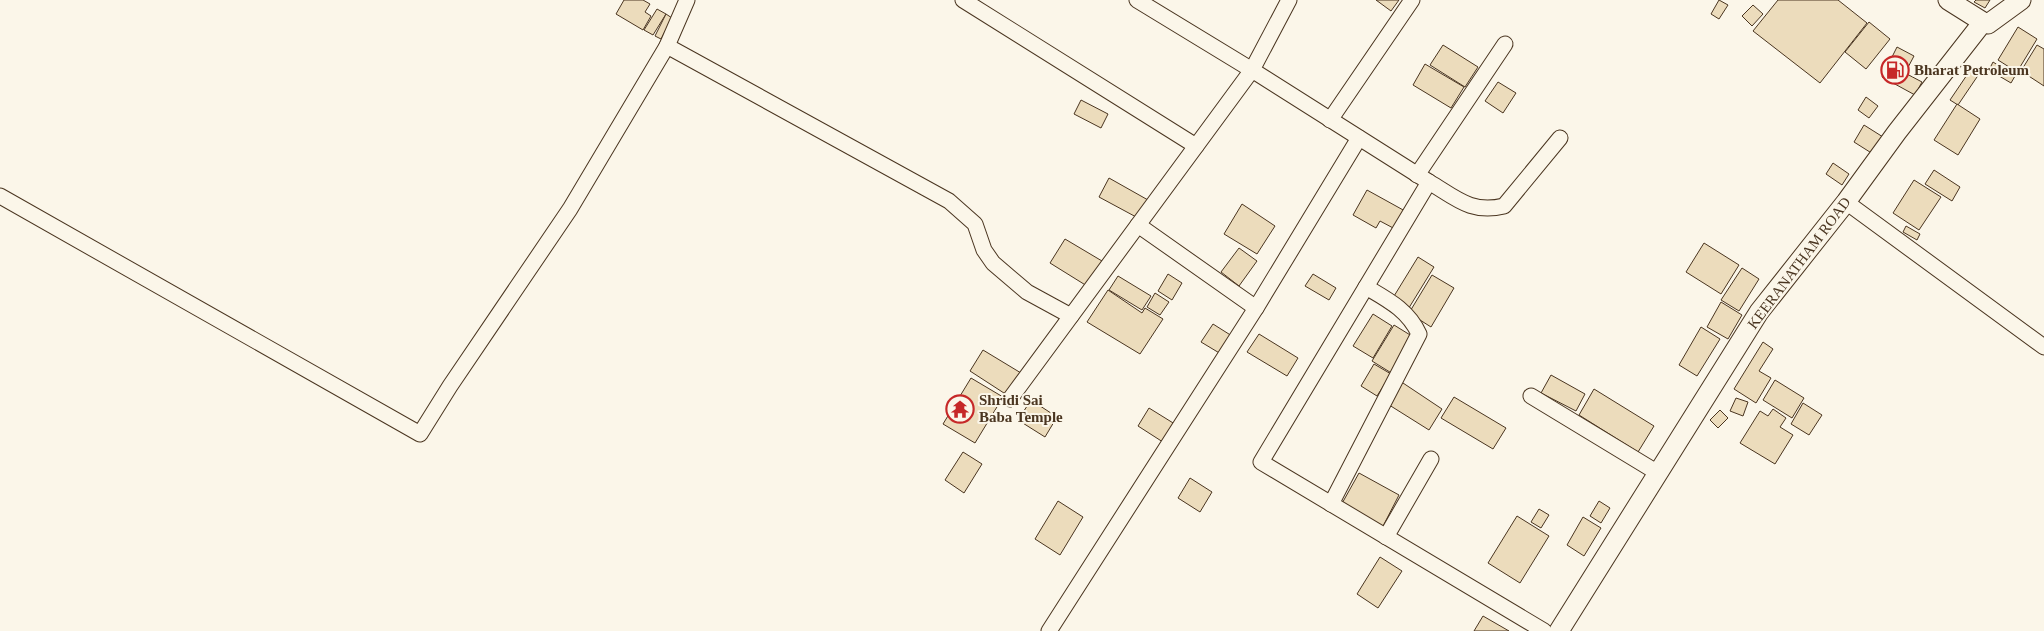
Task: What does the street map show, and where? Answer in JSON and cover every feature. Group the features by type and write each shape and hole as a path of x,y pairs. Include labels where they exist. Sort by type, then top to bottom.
{"street":[{"path":"0,196 420,434 450,386 570,209 667,46 687,0"},
{"path":"963,0 1196,146"},
{"path":"1137,0 1471,207 1483,209 1504,206 1560,138"},
{"path":"1010,399 1252,70 1289,0"},
{"path":"1330,120 1412,0"},
{"path":"1948,0 1983,22"},
{"name":"KEERANATHAM ROAD","path":"1558,631 1759,312 1846,202 1897,132 1983,22 1988,24 2021,0"},
{"path":"1505,44 1423,179 1366,287 1261,462 1544,631"},
{"path":"667,46 949,201 975,224 984,250 993,262 1027,292 1071,316"},
{"path":"1049,631 1256,308 1358,138"},
{"path":"1846,202 2044,347"},
{"path":"1138,225 1256,308"},
{"path":"1331,504 1418,334 1406,312 1366,287"},
{"path":"1531,396 1658,473"},
{"path":"1386,537 1431,459"}],"building":[{"path":"624,0 643,0 650,4 645,12 651,16 643,30 616,14"},
{"path":"1376,0 1399,0 1391,11"},
{"path":"1719,0 1728,5 1719,19 1711,14"},
{"path":"1778,0 1838,0 1867,23 1820,83 1753,31"},
{"path":"1976,0 1990,0 1985,8 1974,2"},
{"path":"1753,5 1763,14 1752,26 1742,16"},
{"path":"657,9 666,14 653,35 644,30"},
{"path":"666,14 672,18 661,39 655,36"},
{"path":"1869,22 1890,39 1866,69 1845,52"},
{"path":"2018,27 2037,39 2017,72 1998,60"},
{"path":"1443,45 1478,67 1465,87 1430,65"},
{"path":"2037,45 2044,49 2044,86 2021,71"},
{"path":"1897,47 1914,56 1905,73 1922,82 1915,95 1882,77"},
{"path":"1993,62 2015,76 2011,83 1989,70"},
{"path":"1425,64 1464,87 1451,108 1413,85"},
{"path":"1971,69 1979,74 1958,105 1950,100"},
{"path":"1498,82 1516,93 1503,113 1485,101"},
{"path":"1866,97 1878,106 1869,118 1858,110"},
{"path":"1081,100 1108,114 1101,128 1074,114"},
{"path":"1957,104 1980,119 1958,155 1934,140"},
{"path":"1864,125 1883,137 1873,154 1854,142"},
{"path":"1833,163 1849,174 1842,185 1826,174"},
{"path":"1934,170 1960,187 1952,201 1925,184"},
{"path":"1109,178 1148,200 1138,218 1099,197"},
{"path":"1914,180 1941,197 1919,230 1893,213"},
{"path":"1367,190 1405,211 1395,229 1380,221 1376,228 1353,215"},
{"path":"1242,204 1275,226 1257,254 1224,234"},
{"path":"1906,226 1920,234 1917,240 1903,232"},
{"path":"1065,239 1102,261 1087,286 1050,263"},
{"path":"1704,243 1739,265 1721,294 1686,272"},
{"path":"1239,248 1257,261 1239,286 1221,272"},
{"path":"1418,257 1434,267 1407,311 1391,301"},
{"path":"1742,268 1759,279 1739,311 1721,300"},
{"path":"1168,274 1182,283 1172,300 1158,291"},
{"path":"1313,274 1336,288 1329,300 1305,286"},
{"path":"1432,275 1454,288 1431,327 1409,313"},
{"path":"1118,276 1151,296 1142,310 1109,290"},
{"path":"1108,290 1142,313 1145,308 1163,319 1140,354 1087,322"},
{"path":"1155,293 1169,302 1160,315 1147,307"},
{"path":"1721,302 1742,315 1728,339 1707,327"},
{"path":"1373,314 1392,326 1373,358 1353,346"},
{"path":"1213,324 1232,336 1221,354 1201,342"},
{"path":"1394,325 1415,338 1393,374 1372,361"},
{"path":"1701,327 1720,339 1697,376 1679,365"},
{"path":"1259,334 1298,358 1287,376 1247,352"},
{"path":"1763,342 1773,349 1759,371 1771,378 1756,403 1734,389"},
{"path":"983,350 1021,373 1007,395 970,371"},
{"path":"1374,364 1391,374 1377,396 1361,386"},
{"path":"1551,375 1585,394 1576,411 1541,393"},
{"path":"971,378 1003,397 975,443 943,424"},
{"path":"1775,380 1804,398 1792,418 1763,400"},
{"path":"1400,381 1442,409 1429,430 1386,403"},
{"path":"1594,389 1654,426 1638,452 1579,415"},
{"path":"1454,397 1506,428 1493,449 1441,418"},
{"path":"1736,398 1748,402 1743,416 1730,411"},
{"path":"1031,400 1057,417 1045,437 1018,420"},
{"path":"1803,403 1822,415 1809,435 1791,424"},
{"path":"1149,408 1178,426 1166,444 1138,426"},
{"path":"1773,409 1786,418 1780,427 1793,435 1775,464 1740,443 1760,411 1768,416"},
{"path":"1720,410 1728,418 1718,428 1710,420"},
{"path":"963,452 982,464 964,493 945,480"},
{"path":"1359,473 1399,495 1381,530 1340,507"},
{"path":"1190,478 1212,492 1200,512 1178,498"},
{"path":"1058,501 1083,517 1060,555 1035,539"},
{"path":"1599,501 1610,508 1601,523 1590,516"},
{"path":"1539,509 1549,515 1541,528 1531,522"},
{"path":"1517,516 1549,536 1520,583 1488,563"},
{"path":"1583,517 1601,528 1584,556 1567,545"},
{"path":"1380,557 1402,571 1378,608 1357,594"},
{"path":"1483,616 1509,631 1474,631"}],"place":[{"name":"Bharat Petroleum","path":"1895,70"},
{"name":"Shridi Sai Baba Temple","path":"960,409"}]}
